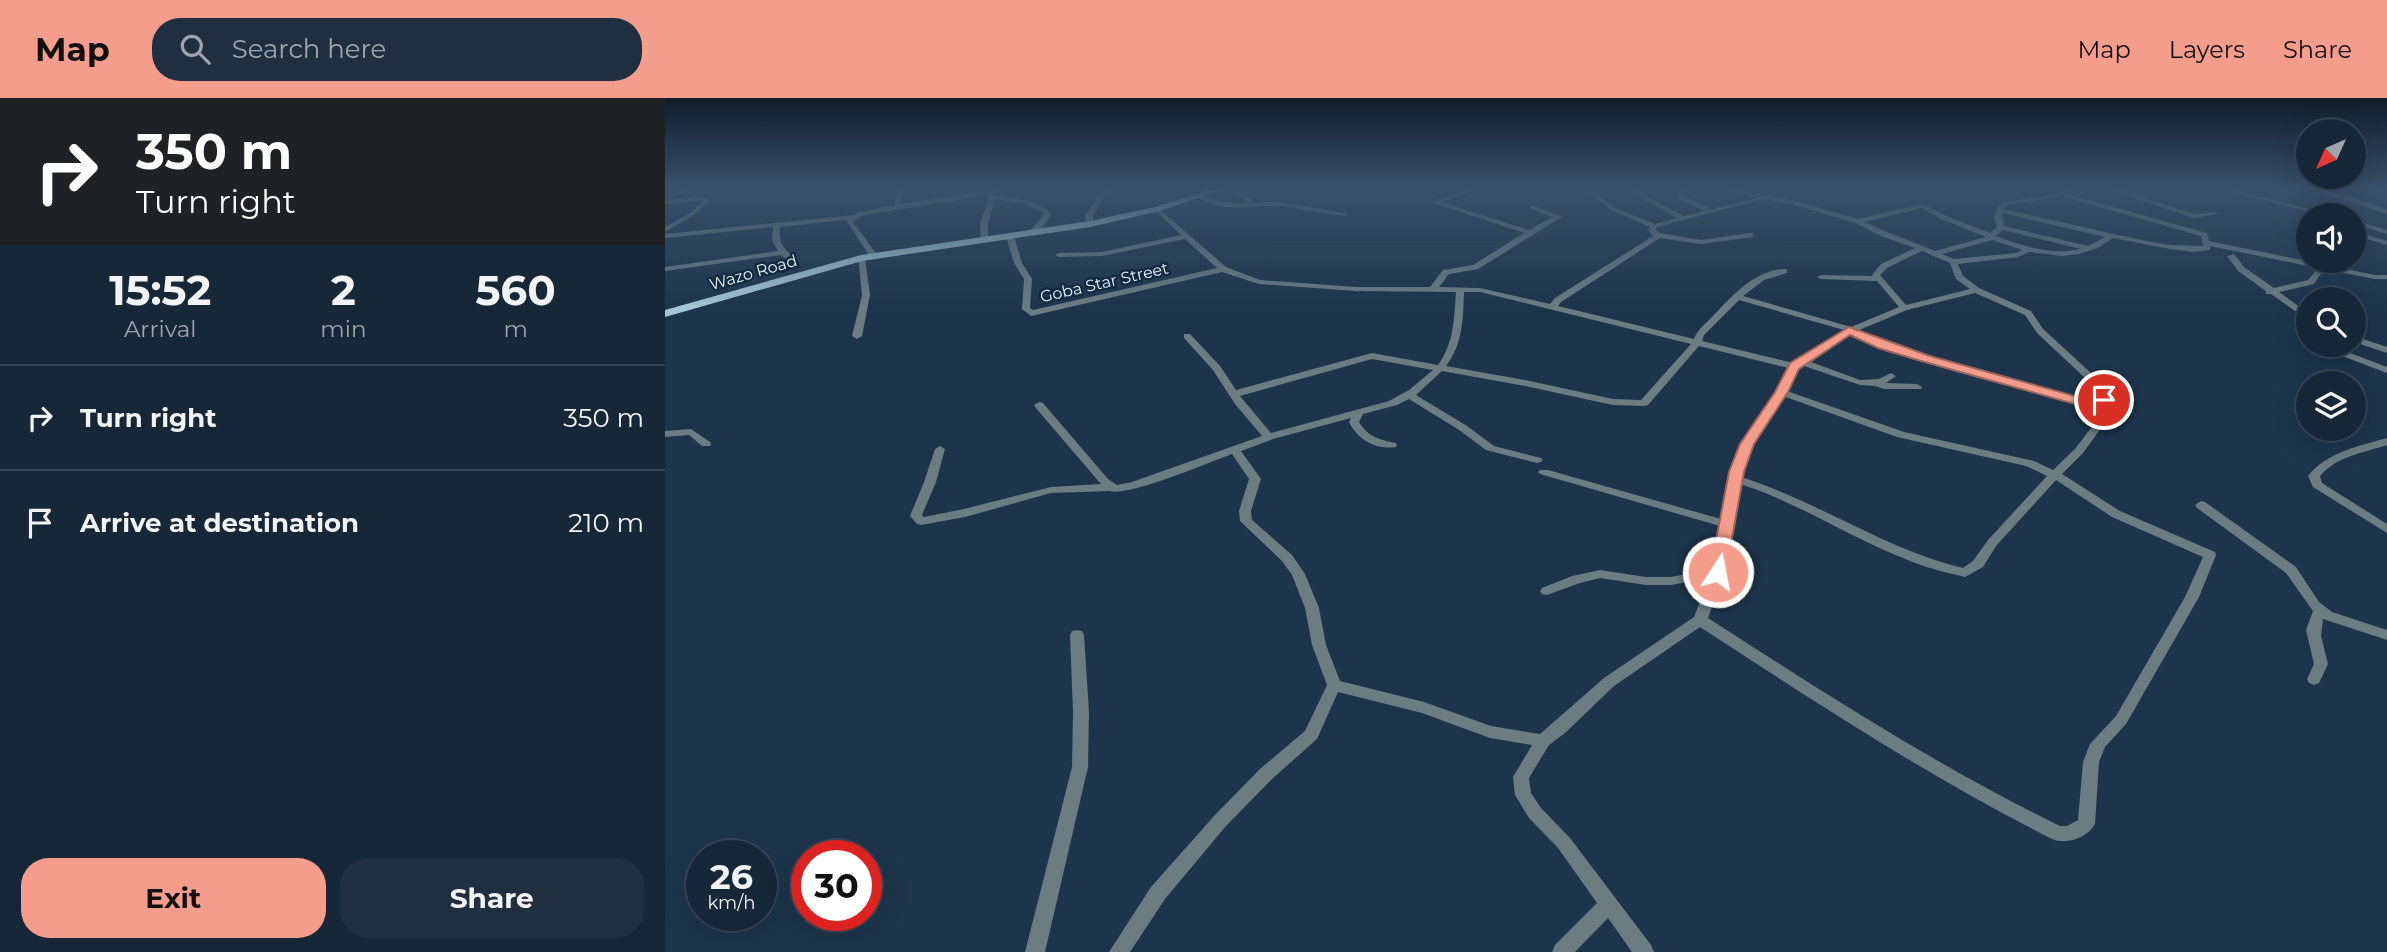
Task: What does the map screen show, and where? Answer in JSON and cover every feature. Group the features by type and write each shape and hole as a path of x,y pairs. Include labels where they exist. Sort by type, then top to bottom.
{"main road":[{"name":"Wazo Road","path":"665,313 861,258 1059,229"}],"street":[{"path":"665,233 723,229"},
{"path":"776,229 774,233 781,253"},
{"path":"855,229 874,256"},
{"path":"984,229 984,240"},
{"path":"1033,233 1036,229"},
{"path":"1180,229 1223,269 1259,282 1396,290 1460,289 1553,307 1799,364 1856,382 1877,383 1891,376"},
{"path":"1517,229 1530,233"},
{"path":"1433,289 1446,272 1475,267 1537,229"},
{"path":"1653,229 1657,235 1701,242 1750,235"},
{"path":"1874,229 1953,262 2018,255 2027,250"},
{"path":"1969,229 2027,250 2055,256 2091,248 2111,236"},
{"path":"1935,253 1990,237 1999,229"},
{"path":"2009,229 2091,248"},
{"path":"2080,229 2206,250 2205,235 2183,229"},
{"path":"1553,307 1558,300 1652,242 1657,235"},
{"name":"Goba Star Street","path":"1010,236 1018,262 1028,279 1026,309 1031,313 1223,269"},
{"path":"1059,255 1102,254 1188,236"},
{"path":"2366,237 2387,243"},
{"path":"2207,243 2296,260"},
{"path":"1904,308 1876,275 1884,266 1922,248"},
{"path":"665,269 781,253 792,259"},
{"path":"2231,256 2241,269 2269,292 2296,309"},
{"path":"857,336 866,295 861,258"},
{"path":"1737,478 1817,509 1852,531 1926,562 1965,573 1978,564 1992,543 2079,451 2099,424 2100,407 2104,400 2088,374 2040,331 2028,313 1976,290 1959,277 1953,262"},
{"path":"1234,394 1372,356 1613,402 1644,403 1697,342 1700,334 1752,285 1770,274 1784,271"},
{"path":"2269,292 2311,282 2317,273"},
{"path":"2364,273 2387,277"},
{"path":"1821,277 1878,279"},
{"path":"940,449 916,516 921,521 965,513 1051,490 1111,487 1122,489 1135,485 1269,437 1393,403 1409,395 1441,368 1456,337 1460,289"},
{"path":"1644,952 1565,843 1535,813 1523,795 1521,777 1543,741 1609,682 1700,620 1718,572 1736,472 1747,444 1799,364 1851,330 1904,308 1976,290"},
{"path":"1739,298 1851,330 1882,345 1925,359 2100,407"},
{"path":"1187,336 1217,368 1269,437"},
{"path":"2366,343 2387,350"},
{"path":"2353,357 2387,370"},
{"path":"1877,383 1884,386 1917,387"},
{"path":"1700,620 1927,766 2058,834 2069,834 2086,824 2091,762 2098,744 2121,720 2192,597 2210,555 2116,514 2054,475 2018,460 1901,435 1781,392"},
{"path":"1409,395 1490,448 1537,460"},
{"path":"1039,405 1095,472 1111,487"},
{"path":"1359,412 1354,422 1356,428 1372,442 1392,445"},
{"path":"665,434 691,432 706,444"},
{"path":"2387,441 2347,453 2319,469 2314,476 2317,485 2387,529"},
{"path":"1119,952 1158,894 1220,821 1266,774 1311,735 1334,685 1319,645 1312,608 1298,574 1287,558 1246,521 1245,511 1255,478 1235,450"},
{"path":"1545,472 1726,524"},
{"path":"2201,505 2291,570 2314,605 2321,611 2344,623 2387,635"},
{"path":"1547,591 1577,579 1600,574 1646,581 1671,581 1718,572"},
{"path":"2314,679 2321,664 2312,635 2316,617 2321,611"},
{"path":"1035,952 1080,767 1081,712 1077,635"},
{"path":"1334,685 1424,708 1490,732 1543,741"},
{"path":"1562,952 1609,904"}],"route":[{"path":"1718,572 1736,472 1747,444 1781,392 1794,366 1804,363 1849,331 1925,359 2100,407 2104,400"}]}
